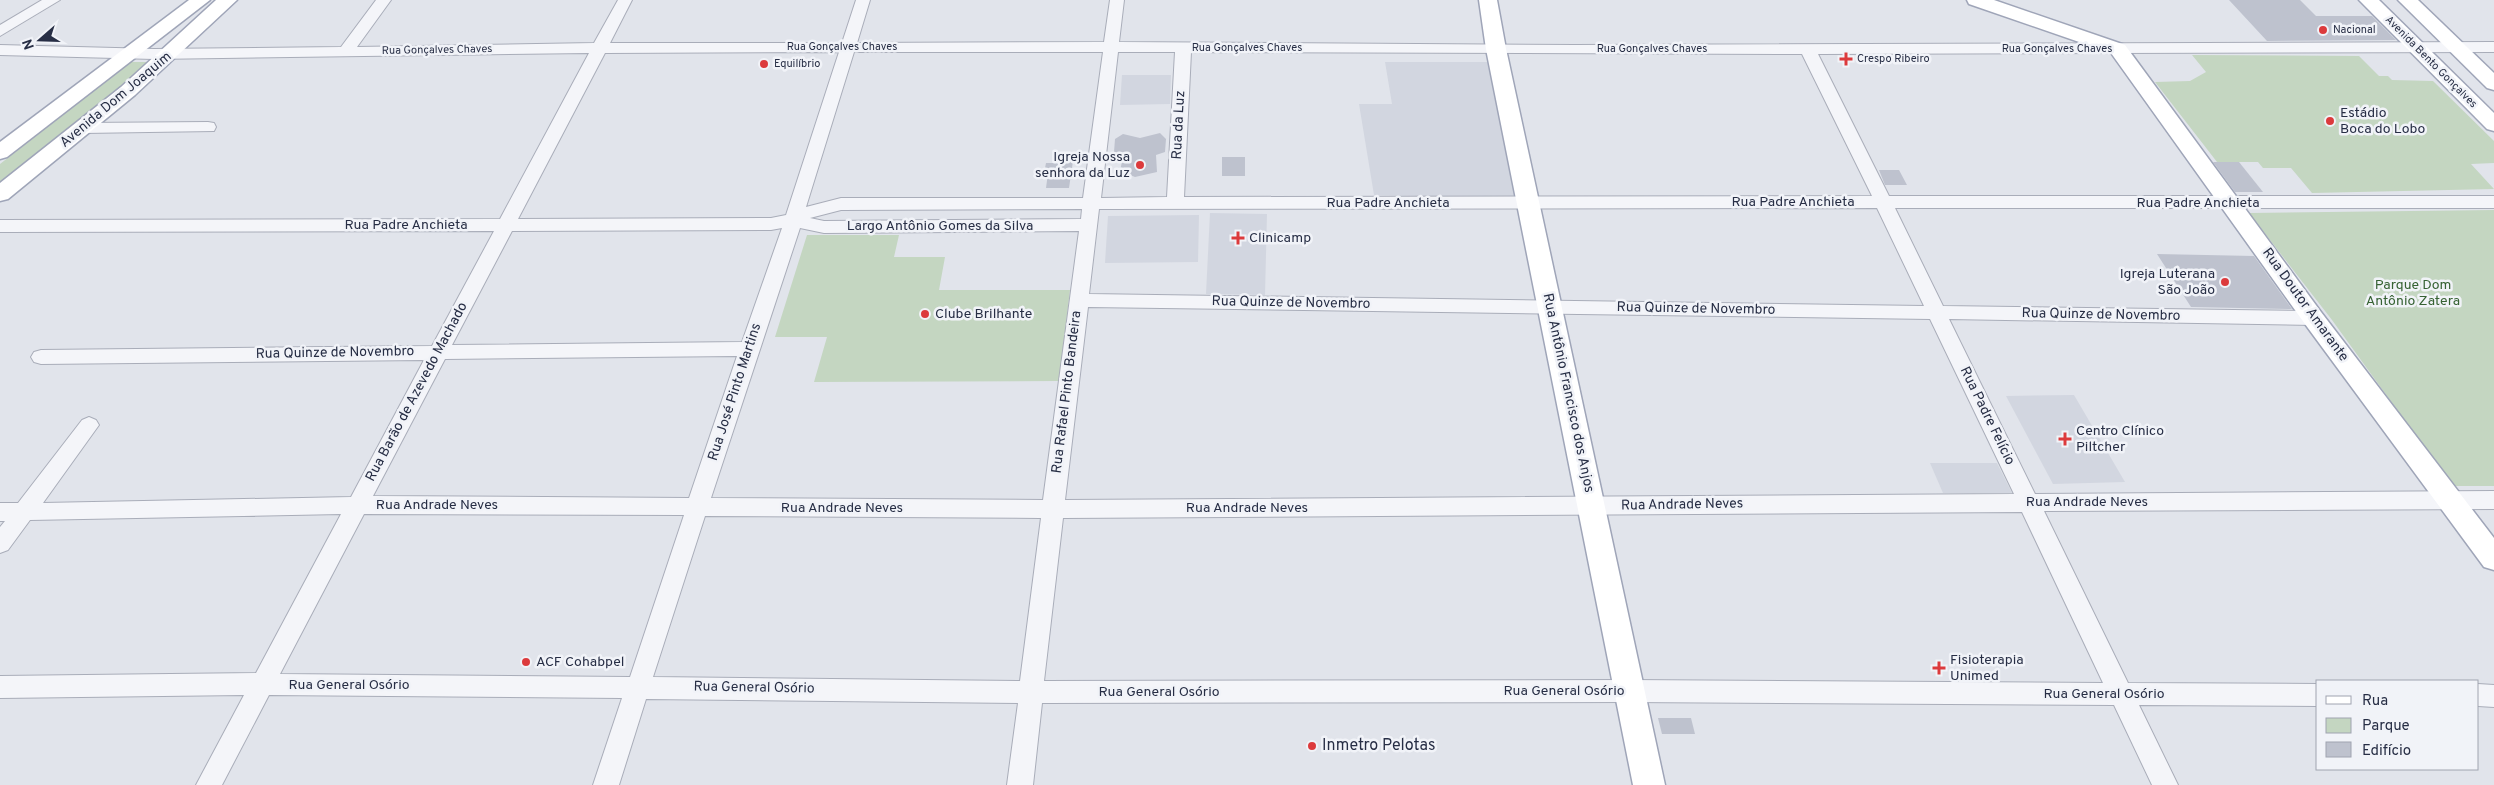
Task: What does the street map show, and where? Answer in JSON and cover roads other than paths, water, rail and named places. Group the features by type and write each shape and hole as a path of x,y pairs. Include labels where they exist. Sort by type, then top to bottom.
{"main road":[{"name":"Avenida Dom Joaquim","path":"0,152 127,54 201,0"},
{"name":"Avenida Dom Joaquim","path":"0,194 84,128 170,54 200,23 228,0"},
{"name":"Rua Antônio Francisco dos Anjos","path":"1488,0 1496,49 1649,785"},
{"path":"1976,0 2118,49"},
{"name":"Avenida Bento Gonçalves","path":"2368,0 2494,125"},
{"name":"Avenida Bento Gonçalves","path":"2407,0 2494,84"},
{"name":"Rua Doutor Amarante","path":"2118,49 2313,318 2494,559"}],"street":[{"path":"0,31 53,0"},
{"path":"345,52 384,0"},
{"name":"Rua Barão de Azevedo Machado","path":"209,785 625,0"},
{"name":"Rua José Pinto Martins","path":"606,785 749,349 802,215 863,0"},
{"name":"Rua Rafael Pinto Bandeira","path":"1020,785 1117,0"},
{"name":"Rua Gonçalves Chaves","path":"0,50 170,54 600,48 2118,49 2494,47"},
{"name":"Rua da Luz","path":"1174,202 1183,48"},
{"name":"Rua Padre Felício","path":"1807,48 1937,312 2165,785"},
{"path":"84,128 208,127"},
{"name":"Rua Padre Anchieta","path":"1091,203 2494,202"},
{"name":"Largo Antônio Gomes da Silva","path":"1088,225 824,227 807,224 802,215 830,205 1091,203"},
{"path":"824,227 817,216 820,211 830,205"},
{"name":"Rua Padre Anchieta","path":"0,226 771,224 802,215"},
{"name":"Rua Quinze de Novembro","path":"1079,300 2313,318"},
{"name":"Rua Quinze de Novembro","path":"41,356 749,349"},
{"path":"0,544 89,425"},
{"name":"Rua Andrade Neves","path":"0,512 358,505 1053,509 2494,500"},
{"name":"Rua General Osório","path":"0,687 262,684 1032,692 1629,691 2316,695"},
{"path":"2479,696 2494,696"}],"place":[{"name":"Nacional","path":"2323,30"},
{"name":"Crespo Ribeiro","path":"1846,59"},
{"name":"Equilíbrio","path":"764,64"},
{"name":"Estádio Boca do Lobo","path":"2330,121"},
{"name":"Igreja Nossa senhora da Luz","path":"1140,165"},
{"name":"Clinicamp","path":"1238,238"},
{"name":"Igreja Luterana São João","path":"2225,282"},
{"name":"Clube Brilhante","path":"925,314"},
{"name":"Centro Clínico Piltcher","path":"2065,439"},
{"name":"ACF Cohabpel","path":"526,662"},
{"name":"Fisioterapia Unimed","path":"1939,668"},
{"name":"Inmetro Pelotas","path":"1312,746"}],"park label":[{"name":"Parque Dom Antônio Zatera","path":"2413,294"}]}
